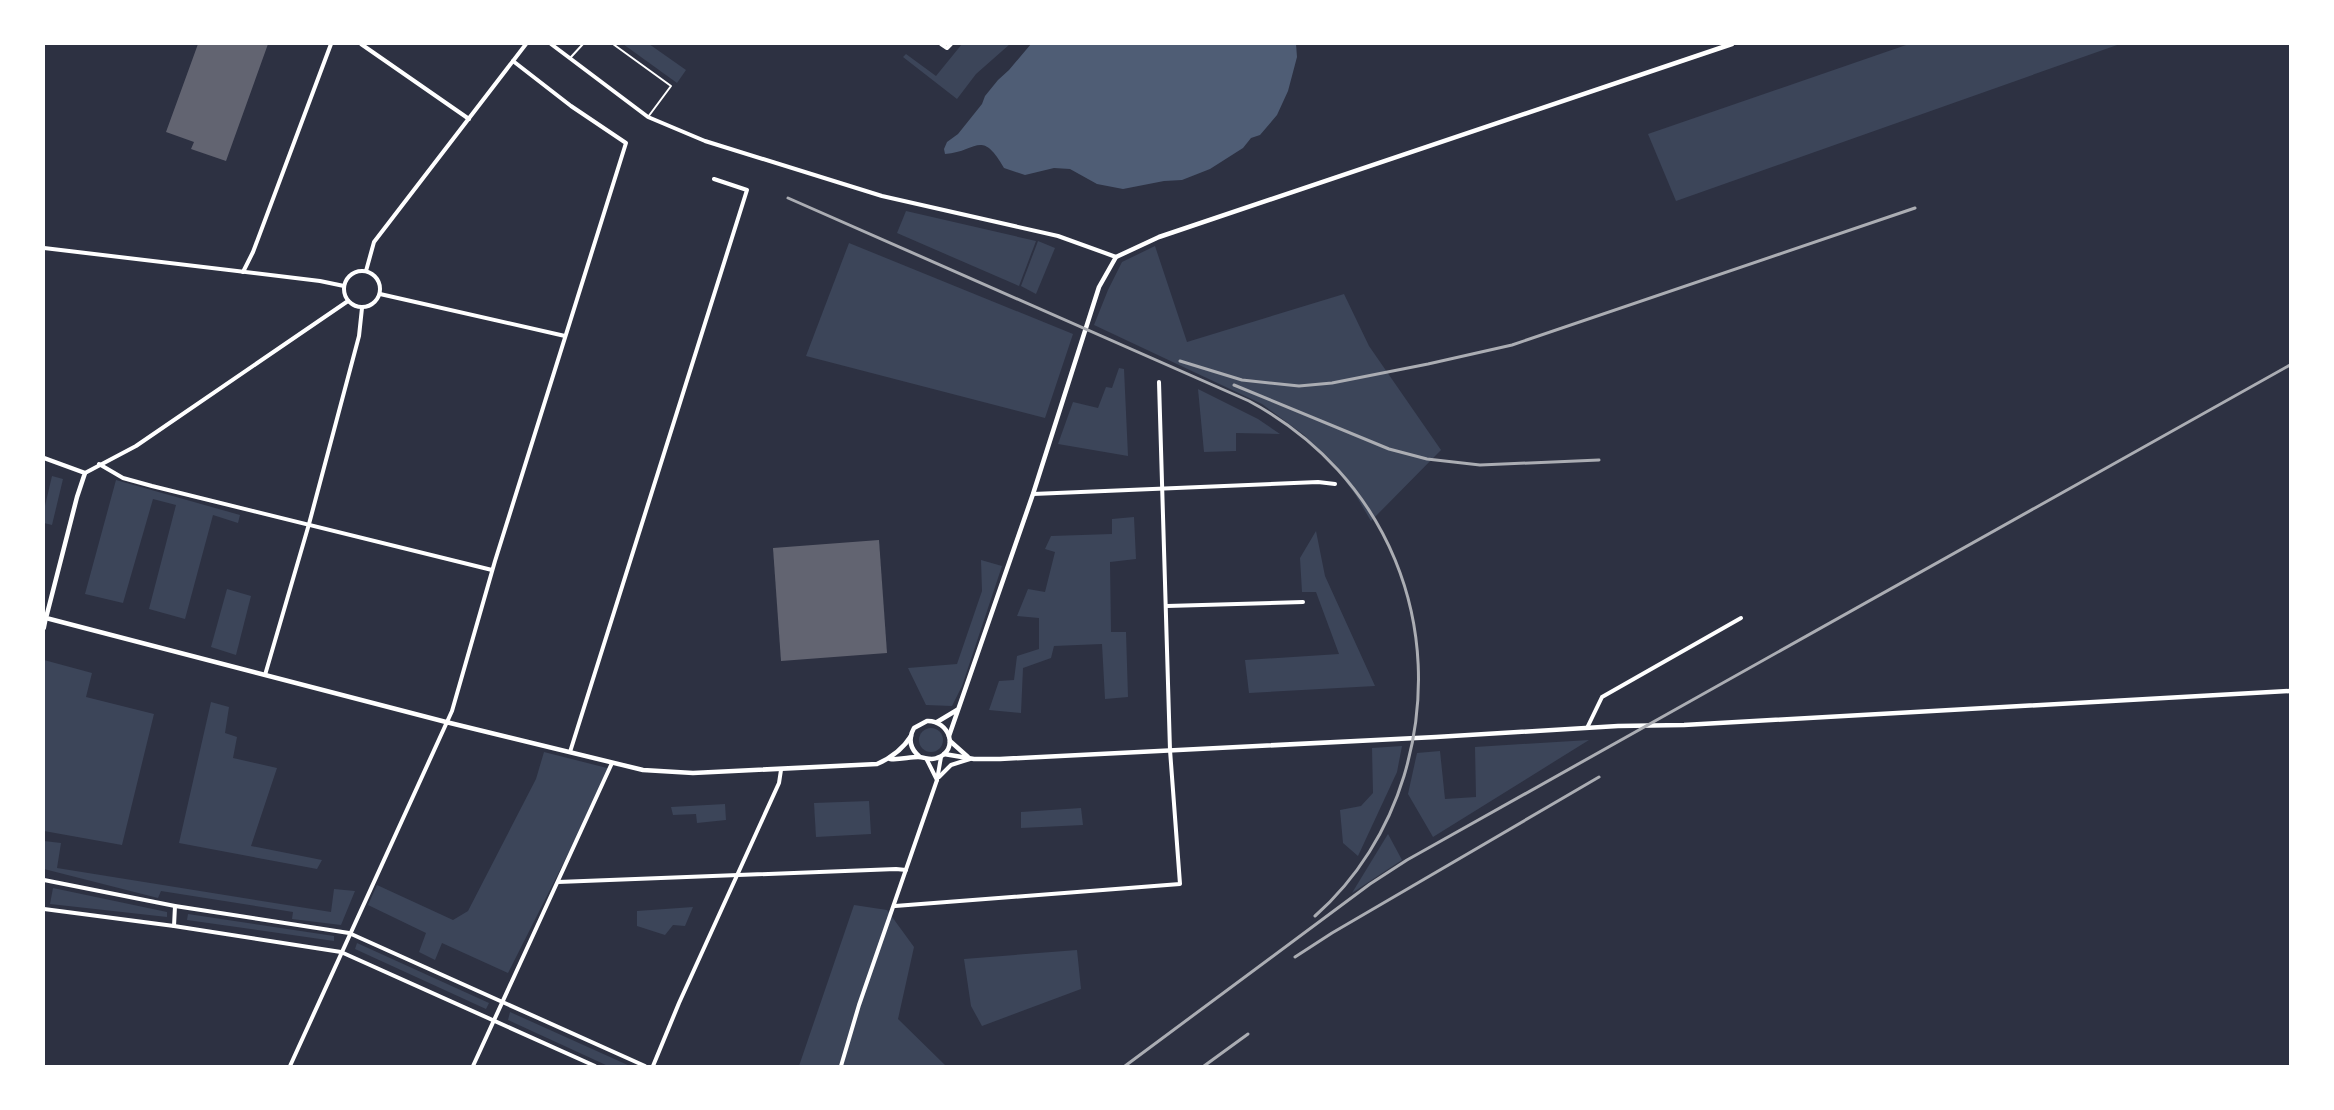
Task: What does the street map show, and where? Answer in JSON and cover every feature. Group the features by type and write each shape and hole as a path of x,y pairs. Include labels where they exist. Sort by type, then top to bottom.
{"street":[{"path":"243,272 253,252 331,44"},
{"path":"361,44 469,119"},
{"path":"366,271 374,242 526,44"},
{"path":"551,44 648,117 721,146 882,196 1058,236 1116,258"},
{"path":"941,44 947,48 951,44"},
{"path":"841,1066 859,1005 937,780 942,755 1033,494 1090,311 1099,287 1116,258 1159,237 1732,44"},
{"path":"290,1066 452,711 492,570 626,143 571,106 513,61"},
{"path":"570,752 747,190 714,179"},
{"path":"44,248 320,281 344,286"},
{"path":"366,271 378,280 380,294 373,304 362,308 348,302 344,294 344,286 352,274 366,271"},
{"path":"380,294 565,336"},
{"path":"44,628 85,473 136,446 348,302"},
{"path":"265,675 309,524 359,336 362,308"},
{"path":"895,906 1180,884 1170,750 1160,382"},
{"path":"44,458 85,473"},
{"path":"99,464 123,478 492,570"},
{"path":"1033,494 1317,482 1335,484"},
{"path":"1167,606 1303,602"},
{"path":"46,618 446,723 612,763 665,773 781,770 877,764 889,759 920,757"},
{"path":"1587,728 1602,697 1742,618"},
{"path":"927,760 942,755 970,759 1000,759 1587,728 1684,725 2290,691"},
{"path":"889,759 907,743 914,728 922,722 937,722 959,708"},
{"path":"937,722 945,728 949,738 970,759"},
{"path":"911,736 912,748 920,757 927,760 937,780"},
{"path":"937,780 951,765 970,759"},
{"path":"473,1066 612,763"},
{"path":"653,1066 679,1003 779,783 781,770"},
{"path":"558,882 897,868 906,870"},
{"path":"44,880 175,906 349,933 645,1066"},
{"path":"174,926 175,906"},
{"path":"44,909 341,951 595,1066"}],"lane":[{"path":"570,58 583,44"},
{"path":"613,44 671,86 648,117"}],"shaded area":[{"path":"623,44 649,44 686,70 677,83"},
{"path":"962,44 1010,44 976,74 957,99 903,57 906,54 936,76"},
{"path":"1031,44 1296,44 1297,57 1288,91 1277,115 1260,135 1251,138 1243,148 1210,169 1182,180 1123,189 1097,184 1070,169 1054,168 1025,175 1004,168 990,149 984,145 945,154 944,149 947,142 958,134 982,104 985,96"},
{"path":"1909,44 2120,44 1676,201 1648,134"},
{"path":"906,211 1036,241 1019,286 897,233"},
{"path":"1038,241 1055,248 1036,294 1021,286"},
{"path":"849,243 1073,334 1045,418 806,356"},
{"path":"1155,246 1187,342 1344,294 1369,346 1441,450 1371,521 1334,466 1304,435 1262,404 1094,325 1122,262"},
{"path":"1119,368 1124,369 1128,456 1058,444 1073,402 1098,408 1106,387 1112,388"},
{"path":"1198,389 1258,419 1280,434 1236,433 1236,451 1204,452"},
{"path":"52,476 63,479 52,525 44,523 44,510"},
{"path":"116,480 240,515 238,523 213,515 185,619 149,609 176,505 153,499 123,603 85,594"},
{"path":"1134,517 1136,559 1110,562 1111,632 1126,632 1128,697 1105,699 1102,644 1054,646 1051,658 1023,668 1021,713 989,710 999,681 1014,680 1017,656 1039,649 1039,618 1017,616 1028,589 1045,592 1055,552 1045,549 1051,536 1112,534 1112,519"},
{"path":"1316,531 1325,576 1375,686 1249,693 1245,660 1339,654 1316,592 1302,592 1300,558"},
{"path":"981,560 1002,566 962,686 952,706 926,705 908,668 957,664 982,591"},
{"path":"227,589 251,596 236,655 211,647"},
{"path":"44,660 92,673 86,697 154,714 122,845 44,831"},
{"path":"211,702 229,707 225,733 237,737 233,758 277,768 251,846 322,860 317,869 179,843"},
{"path":"926,728 936,728 943,735 943,745 936,752 926,752 919,745 919,735"},
{"path":"1589,740 1433,837 1408,794 1417,753 1440,751 1445,799 1476,797 1475,747"},
{"path":"1402,746 1397,772 1358,856 1343,843 1340,810 1361,806 1373,793 1372,748"},
{"path":"544,752 611,769 508,973 442,943 435,960 419,952 426,933 368,905 377,885 453,920 468,911 536,779"},
{"path":"869,801 871,834 816,837 814,803"},
{"path":"725,804 726,820 697,823 696,814 673,815 671,807"},
{"path":"1081,808 1083,825 1021,828 1021,812"},
{"path":"1388,834 1402,860 1352,893"},
{"path":"44,841 61,843 57,868 331,912 334,889 355,891 341,925 292,919 293,912 161,891 158,898 44,869"},
{"path":"53,888 167,912 167,917 50,904"},
{"path":"854,905 887,910 914,947 898,1019 946,1066 799,1066"},
{"path":"693,907 685,926 673,925 665,935 637,926 637,911"},
{"path":"188,914 334,936 334,941 187,920"},
{"path":"357,943 489,1003 486,1009 355,949"},
{"path":"1077,950 1081,989 982,1026 971,1006 964,959"},
{"path":"510,1012 630,1066 608,1066 508,1020"}],"building":[{"path":"198,44 268,44 226,161 191,149 194,142 166,132"},
{"path":"879,540 887,653 781,661 773,548"}],"railway":[{"path":"788,198 1249,401 1297,432 1338,470 1371,513 1395,560 1411,611 1418,665 1416,720 1404,776 1380,834 1344,886 1315,916"},
{"path":"1180,361 1242,380 1299,386 1332,383 1428,364 1512,345 1915,208"},
{"path":"1125,1066 1370,884 1407,860 2290,365"},
{"path":"1234,385 1389,449 1427,459 1480,465 1599,460"},
{"path":"1295,957 1332,933 1599,777"},
{"path":"1204,1066 1248,1034"}]}
